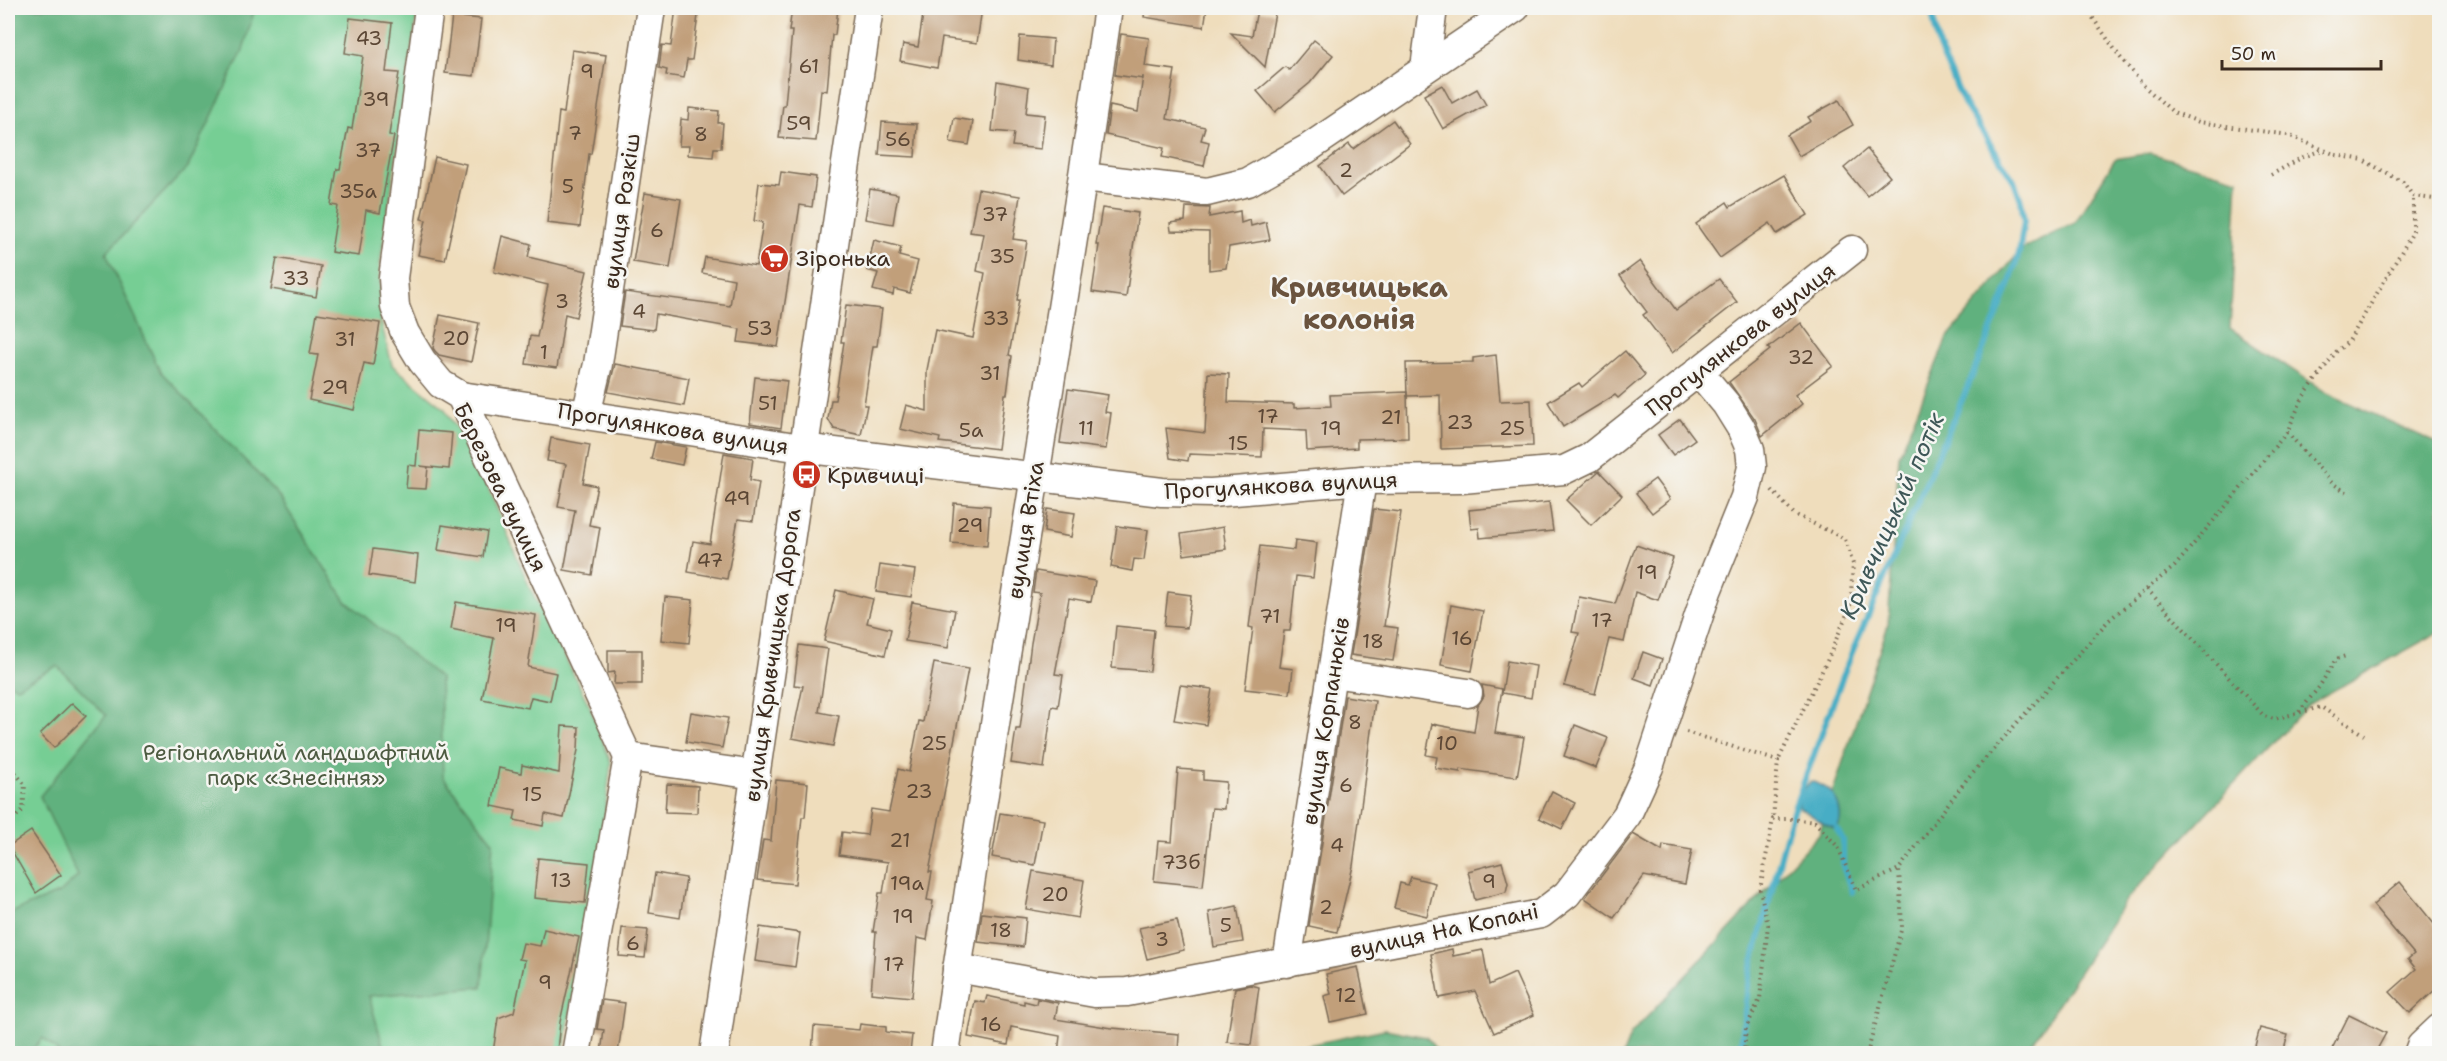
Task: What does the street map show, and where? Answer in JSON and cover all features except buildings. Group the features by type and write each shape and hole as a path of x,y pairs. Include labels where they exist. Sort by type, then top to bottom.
{"street":[{"name":"Березова вулиця","path":"429,8 393,278 395,307 405,333 422,361 441,384 461,396 628,757"},
{"name":"вулиця Розкіш","path":"586,415 598,364 651,8"},
{"name":"вулиця Кривчицька Дорога","path":"714,1053 869,8"},
{"name":"вулиця Втіха","path":"945,1053 1034,476 1084,177 1108,8"},
{"path":"1425,68 1434,8"},
{"path":"1084,177 1207,192 1248,182 1307,148 1515,8"},
{"name":"Прогулянкова вулиця","path":"461,396 802,448 1162,492 1211,493 1362,480 1462,479 1564,470 1589,458 1852,250"},
{"name":"вулиця На Копані","path":"957,968 1095,993 1127,992 1541,914 1567,894 1627,815 1649,767 1707,591 1744,497 1752,467 1750,449 1741,428 1726,405 1698,371"},
{"name":"вулиця Корпанюків","path":"1287,963 1362,480"},
{"path":"1332,673 1468,693"},
{"path":"576,1053 628,757 756,776"},
{"path":"2418,1053 2421,1046 2439,1028"}],"path":[{"path":"1773,819 1815,822 1838,847 1856,890 1899,869 1966,779 2109,620 2175,566 2287,432 2304,397 2336,352 2349,341 2412,232 2413,196 2403,182 2387,172 2362,160 2336,155 2288,135 2199,122 2173,112 2146,88 2120,57 2086,8"},
{"path":"2271,176 2301,158 2323,150"},
{"path":"2413,196 2439,200"},
{"path":"2287,432 2332,483 2348,493"},
{"path":"1744,1053 1746,1028 1760,999 1768,926 1760,890 1773,819 1778,760 1827,662 1850,607 1853,564 1845,539 1794,514 1752,467"},
{"path":"2147,589 2264,716 2274,719 2321,707 2364,735"},
{"path":"2299,712 2319,687 2336,660 2346,656"},
{"path":"1663,725 1778,760"},
{"path":"8,763 25,785 23,810 8,824"},
{"path":"1867,1053 1902,927 1899,869"}],"green space":[{"name":"Регіональний ландшафтний парк «Знесіння»","path":"8,8 418,8 380,265 381,322 392,365 444,408 477,461 530,588 590,707 611,763 601,845 563,1053 8,1053"},
{"path":"8,8 255,8 243,50 188,167 106,253 160,371 278,495 346,601 440,678 443,777 493,842 482,987 369,996 385,1053 61,1054 43,1038 29,1053 8,1053 8,914 61,892 78,876 40,796 106,715 57,666 17,687 8,683"},
{"path":"2150,153 2238,179 2230,328 2327,393 2439,444 2439,632 2309,704 2126,900 2026,1053 1623,1054 1631,1034 1819,834 1888,625 1899,456 1947,338 2022,249 2075,223 2115,159"},
{"path":"1385,1029 1426,1037 1439,1053 1269,1053"}],"water":[{"path":"1811,781 1824,786 1836,799 1840,809 1837,829 1826,825 1799,807 1800,796"}],"waterway":[{"name":"Кривчицький потік","path":"1740,1054 1749,977 1792,814 1850,657 1968,386 2009,286 2019,253 2024,221 2021,200 2014,181 1965,105 1939,47 1931,8"},
{"path":"1837,829 1843,840 1843,866 1852,892"}],"place":[{"name":"Зіронька","path":"775,258"},
{"name":"Кривчиці","path":"806,475"}],"district":[{"name":"Кривчицька колонія","path":"1359,303"}]}
